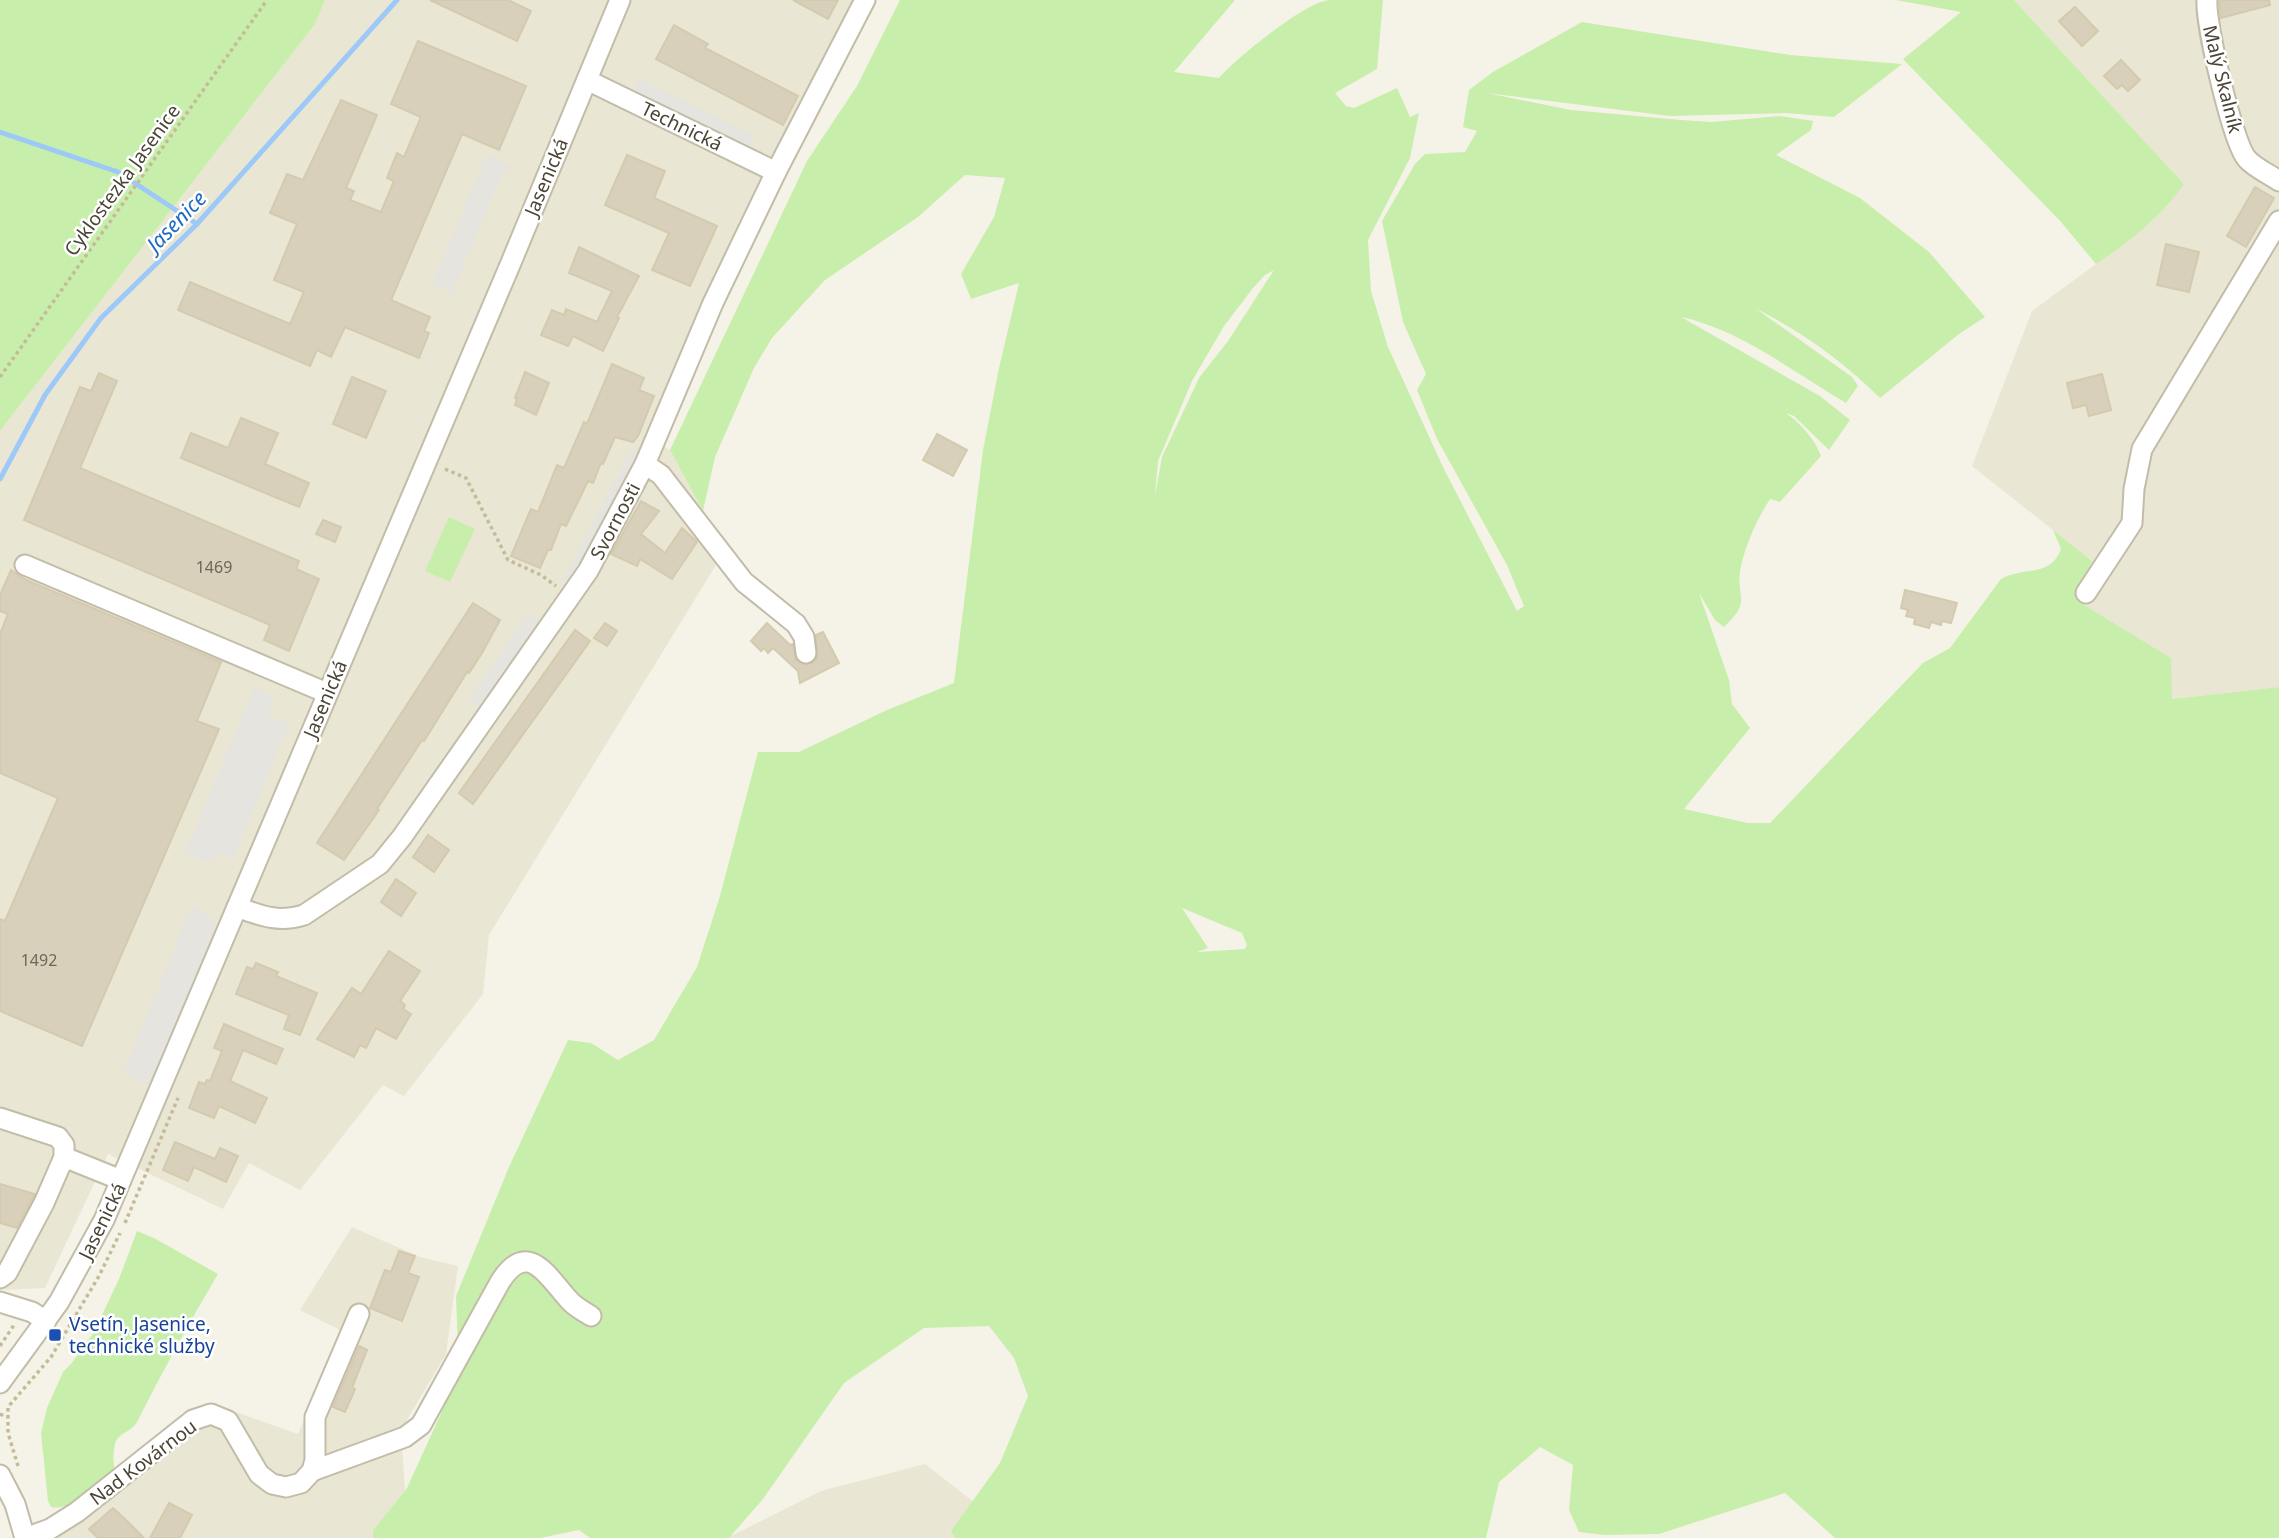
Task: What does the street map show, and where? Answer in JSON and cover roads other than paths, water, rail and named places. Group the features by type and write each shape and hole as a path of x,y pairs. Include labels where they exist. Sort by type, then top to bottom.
{"street":[{"name":"Jasenická","path":"0,1383 46,1321 81,1264 121,1180 620,0"},
{"name":"Svornosti","path":"237,907 274,919 292,919 304,915 380,864 402,838 572,597 645,464 713,303 776,172 866,0"},
{"name":"Malý Skalník","path":"2207,0 2216,58 2236,136 2246,158 2279,181"},
{"name":"Technická","path":"587,80 776,172"},
{"path":"2087,593 2132,523 2134,489 2142,449 2279,221"},
{"path":"645,464 661,475 717,551 744,582 796,624 804,637 806,653"},
{"path":"25,565 327,693"},
{"path":"0,1118 58,1136 64,1146 64,1157 44,1203 7,1273 0,1278"},
{"path":"64,1157 121,1180"},
{"path":"312,1471 405,1437 421,1425 500,1282 509,1268 518,1262 541,1268 570,1303 591,1316"},
{"path":"0,1302 23,1308 46,1321"},
{"path":"312,1471 315,1460 315,1417 359,1314"},
{"name":"Nad Kovárnou","path":"25,1538 63,1522 193,1420 211,1414 228,1421 259,1474 272,1484 286,1487 301,1483 312,1471"},
{"path":"0,1475 15,1504 25,1538"}],"waterway":[{"name":"Jasenice","path":"0,479 45,395 101,318 197,224 397,0"},
{"path":"0,132 118,172 197,224"}],"place":[{"name":"Vsetín, Jasenice, technické služby","path":"55,1335"}]}
